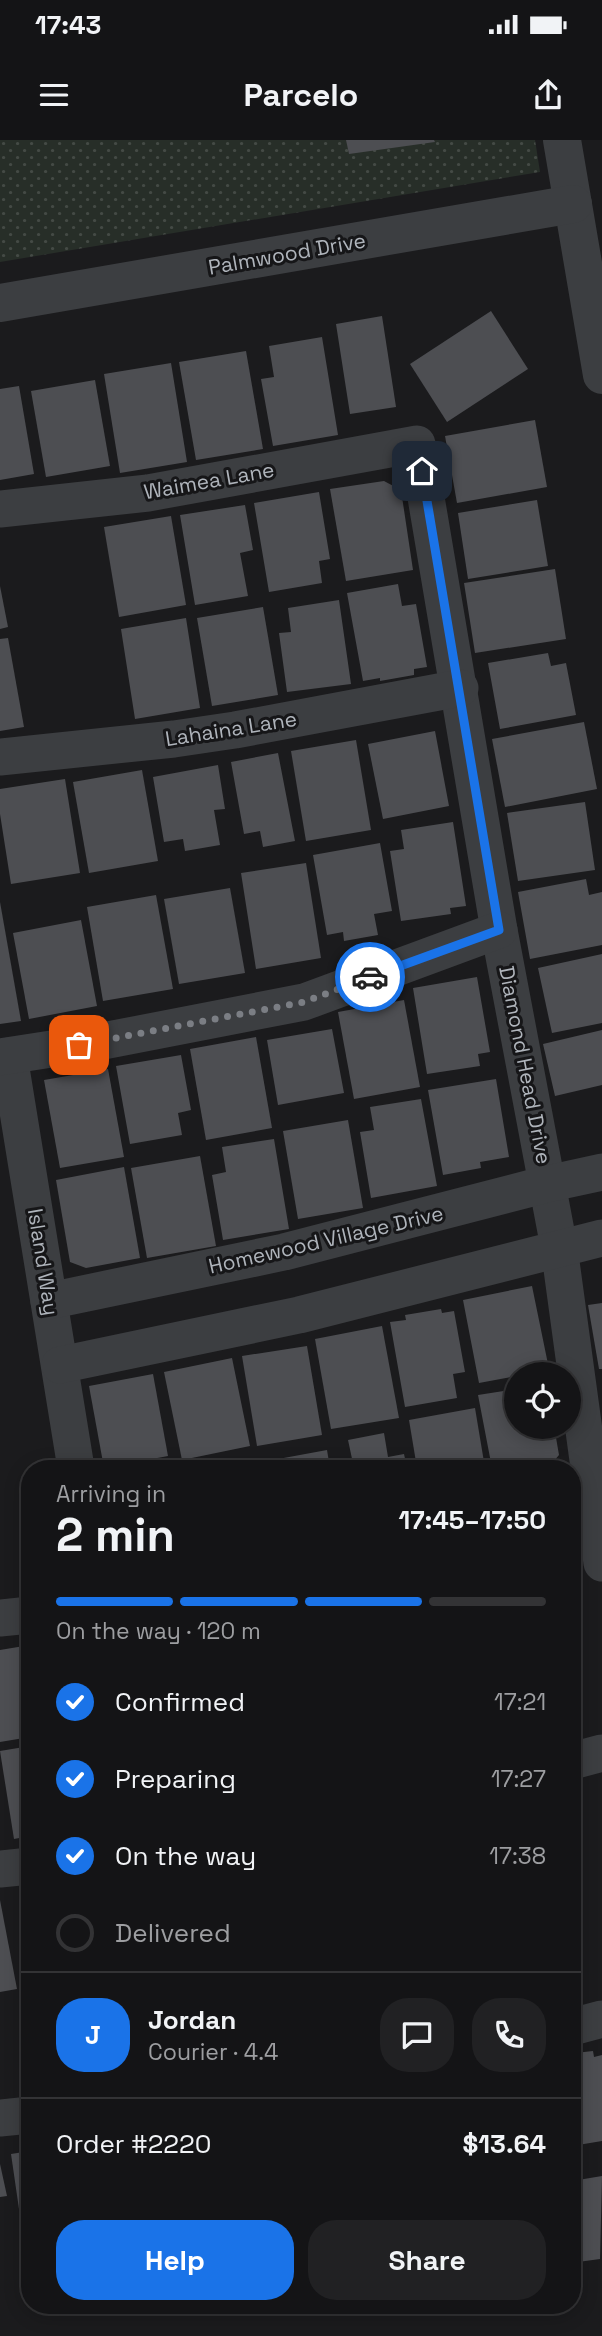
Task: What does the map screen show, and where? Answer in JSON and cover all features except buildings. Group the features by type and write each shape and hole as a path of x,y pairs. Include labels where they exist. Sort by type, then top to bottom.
{"street":[{"path":"562,140 602,376"},
{"name":"Palmwood Drive","path":"0,303 573,204"},
{"name":"Waimea Lane","path":"0,509 148,493 417,444"},
{"name":"Diamond Head Drive","path":"417,444 499,930 559,1247 578,1460"},
{"name":"Lahaina Lane","path":"0,757 211,734 460,688"},
{"path":"4,1056 103,1041 304,1002 499,930"},
{"name":"Island Way","path":"4,1056 75,1460"},
{"name":"Homewood Village Drive","path":"49,1301 284,1252 602,1172"},
{"path":"60,1364 299,1315 602,1238"},
{"name":"Diamond Head Drive","path":"582,1504 602,1563"},
{"path":"0,1618 21,1616"},
{"path":"581,1759 602,1753"},
{"path":"0,1869 21,1867"},
{"path":"581,2025 602,2019"},
{"path":"0,2118 21,2116"}],"shaded area":[{"path":"0,140 535,140 540,172 0,262"}],"way so far":[{"path":"79,1045 304,1002 370,977"}],"route":[{"path":"370,977 499,930 422,471"}]}
